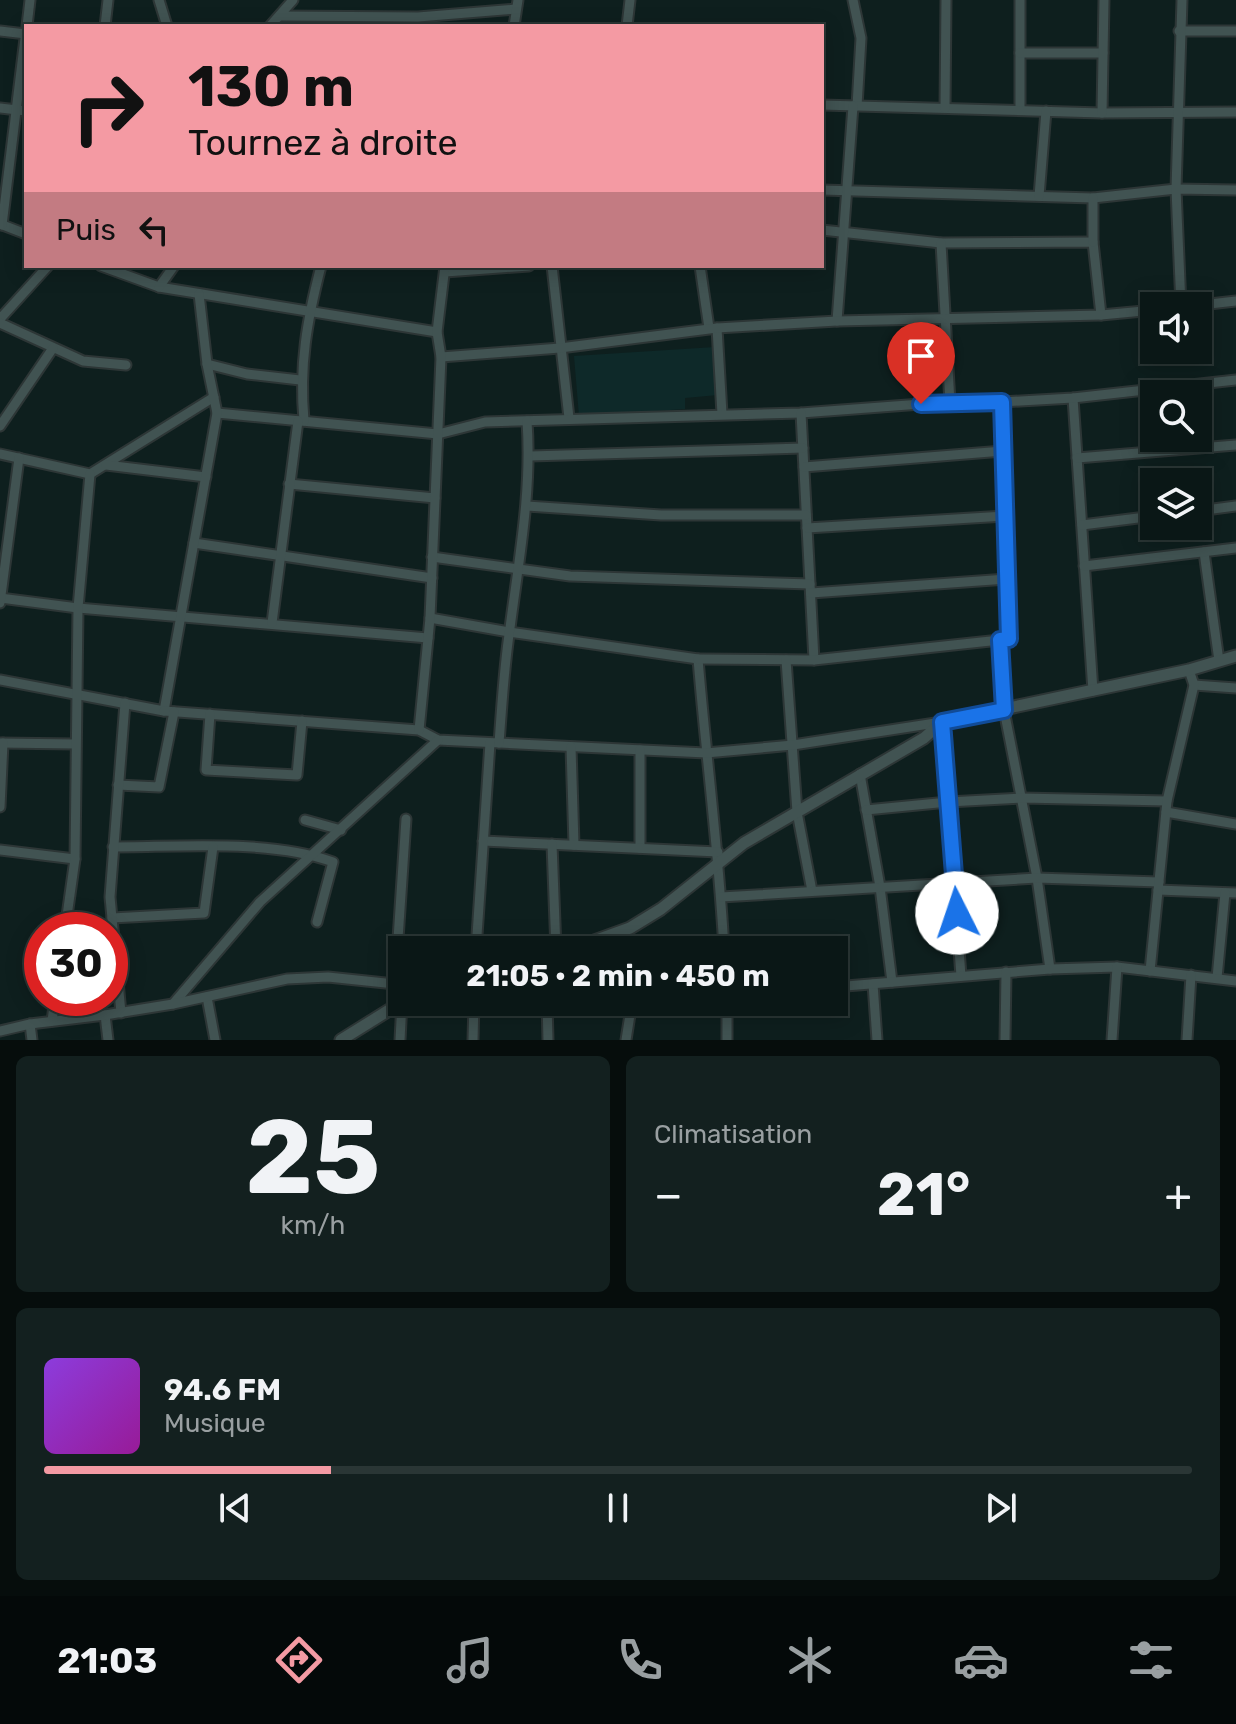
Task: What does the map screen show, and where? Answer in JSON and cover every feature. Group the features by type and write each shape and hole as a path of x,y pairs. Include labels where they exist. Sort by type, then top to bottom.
{"street":[{"path":"27,24 30,0"},
{"path":"105,24 108,0"},
{"path":"159,0 166,24"},
{"path":"272,24 293,0"},
{"path":"627,24 630,0"},
{"path":"837,321 861,38 853,0"},
{"path":"945,108 946,0"},
{"path":"1020,0 1020,110"},
{"path":"1102,113 1104,0"},
{"path":"1180,292 1176,112 1182,0"},
{"path":"280,16 418,21 517,4 514,24"},
{"path":"0,31 24,30"},
{"path":"1179,31 1236,31"},
{"path":"1020,53 1103,53"},
{"path":"24,62 21,110 4,182 1,224 24,233"},
{"path":"824,105 1102,113 1236,112"},
{"path":"0,108 21,110"},
{"path":"1039,196 1046,111"},
{"path":"824,190 1093,198 1176,189 1236,190"},
{"path":"1093,198 1093,242 1101,315"},
{"path":"824,230 941,243 1093,242"},
{"path":"941,243 950,403"},
{"path":"46,268 0,321 83,361 126,365"},
{"path":"107,268 159,287 437,332"},
{"path":"159,287 173,268"},
{"path":"272,623 289,484 301,421 300,380 309,311 320,268"},
{"path":"419,730 432,578 441,357 437,332 445,269 473,268"},
{"path":"552,268 569,418"},
{"path":"700,268 713,328 722,414"},
{"path":"118,785 159,787 181,615 217,413 207,364 199,294"},
{"path":"1212,304 1236,301"},
{"path":"441,357 560,348 713,328 1140,311"},
{"path":"0,426 53,348"},
{"path":"207,364 247,374 300,380"},
{"path":"217,413 438,434 485,422 801,413 1002,402 1073,398 1236,380"},
{"path":"0,454 90,474 214,397"},
{"path":"1073,398 1093,691"},
{"path":"430,618 698,659 814,660 1009,639 1002,402"},
{"path":"801,413 814,660"},
{"path":"477,936 494,743 527,506 530,456 527,421"},
{"path":"1077,458 1236,445"},
{"path":"530,456 803,448"},
{"path":"804,467 1003,451"},
{"path":"19,458 0,600 428,638"},
{"path":"105,465 206,477"},
{"path":"68,912 75,859 78,608 90,474"},
{"path":"289,484 435,498"},
{"path":"527,506 661,515 806,515"},
{"path":"1212,509 1236,506"},
{"path":"807,528 1005,516"},
{"path":"1082,525 1140,518"},
{"path":"194,543 432,578"},
{"path":"1084,566 1236,548"},
{"path":"1204,552 1219,661"},
{"path":"432,557 570,576 810,588 1007,579"},
{"path":"1000,640 1004,710 1037,878 1050,969"},
{"path":"0,680 169,711 419,730 438,740 706,753 793,745 942,722 1189,670 1236,656"},
{"path":"698,659 723,936"},
{"path":"786,660 797,812 812,891"},
{"path":"1150,971 1166,806 1194,685 1189,670"},
{"path":"1194,685 1236,688"},
{"path":"111,912 113,847 125,703"},
{"path":"210,714 206,770 297,775 302,721"},
{"path":"608,936 630,928 661,909 718,857 924,738 942,722"},
{"path":"942,722 961,976"},
{"path":"173,1004 260,902 438,740"},
{"path":"0,807 1,743 75,744"},
{"path":"571,747 574,845"},
{"path":"640,750 640,848"},
{"path":"860,774 880,887 892,982"},
{"path":"866,810 1022,798 1166,806 1236,824"},
{"path":"398,936 406,819"},
{"path":"305,820 341,830"},
{"path":"483,841 640,848 718,857"},
{"path":"552,844 555,936"},
{"path":"113,847 249,848 315,855 333,862 317,922"},
{"path":"128,917 204,913 213,847"},
{"path":"0,850 75,859"},
{"path":"721,897 1037,878 1236,893"},
{"path":"1217,978 1225,893"},
{"path":"1112,1040 1117,967"},
{"path":"848,986 1006,972 1117,967 1236,981"},
{"path":"1005,1040 1006,972"},
{"path":"1187,1040 1191,975"},
{"path":"128,1012 287,979 328,977 388,983"},
{"path":"873,984 877,1040"},
{"path":"207,997 215,1040"},
{"path":"341,1040 388,1011"},
{"path":"52,1021 53,1016"},
{"path":"0,1031 96,1016"},
{"path":"105,1016 108,1040"},
{"path":"400,1040 401,1016"},
{"path":"473,1040 474,1016"},
{"path":"547,1016 548,1040"},
{"path":"626,1040 630,1016"},
{"path":"727,1016 727,1040"},
{"path":"30,1024 32,1040"}],"shaded area":[{"path":"715,347 718,395 685,398 685,409 579,416 574,356"}],"route":[{"path":"921,404 1002,402 1009,639 1000,640 1004,710 942,722 957,913"}]}
